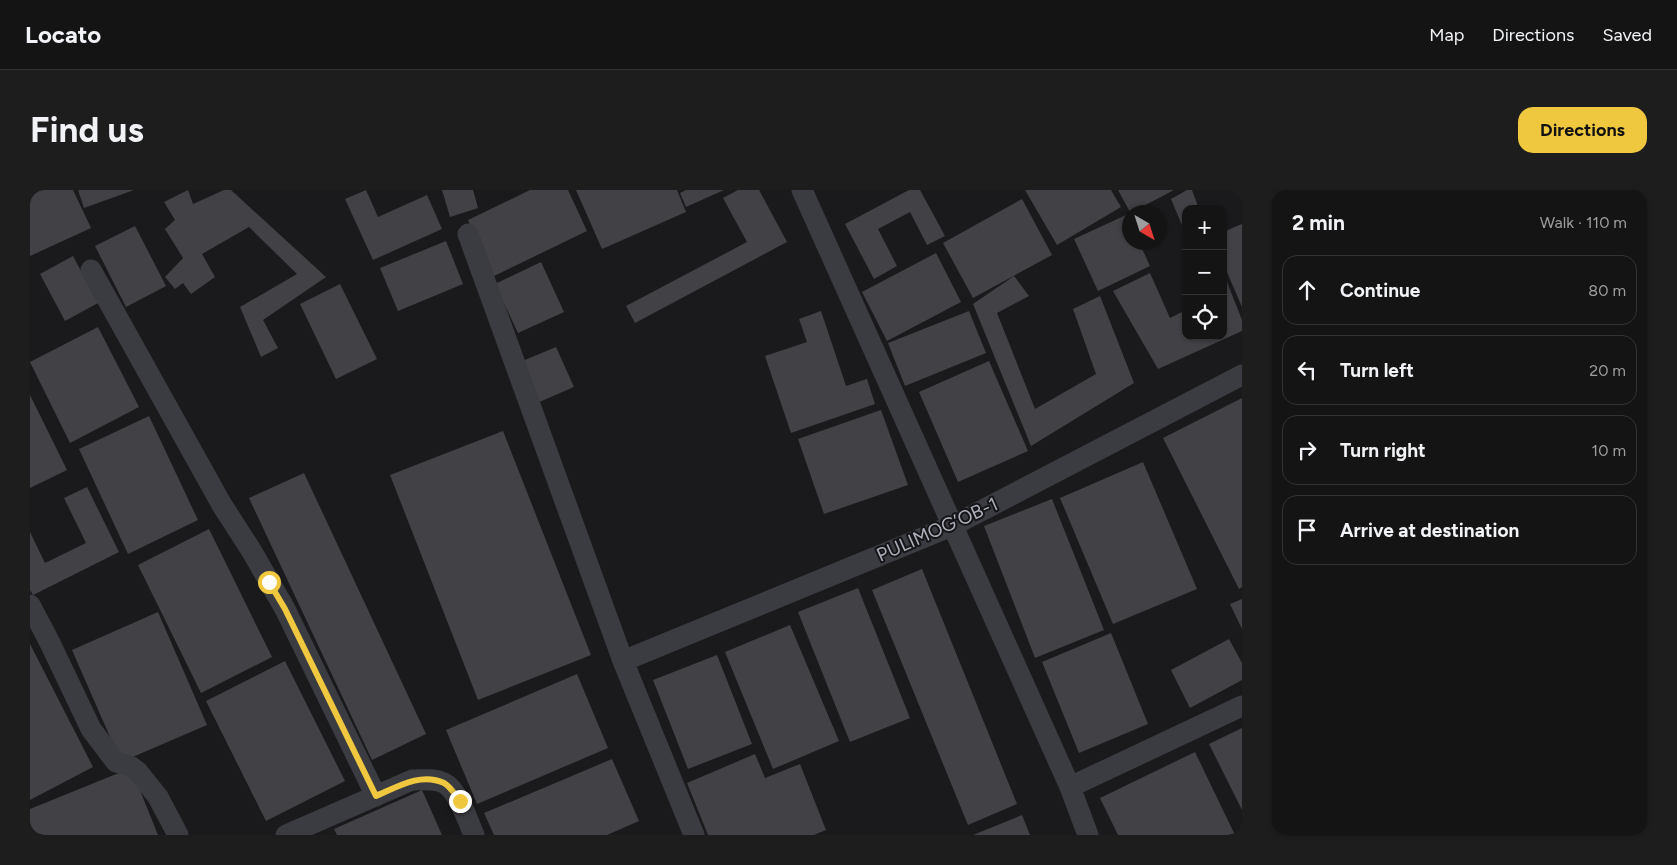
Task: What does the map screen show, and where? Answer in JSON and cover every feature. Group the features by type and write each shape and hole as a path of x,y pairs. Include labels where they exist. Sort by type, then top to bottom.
{"street":[{"path":"802,190 954,525 1070,787 1088,835"},
{"path":"468,234 623,661 694,835"},
{"path":"92,270 222,505 285,609 376,796"},
{"name":"PULIMOG’OB-1","path":"623,661 954,525 1242,375"},
{"path":"30,605 91,729 116,762 130,766 138,772 158,797 178,835"},
{"path":"1070,787 1242,706"},
{"path":"286,835 412,780 431,780 446,784 460,801 474,835"}],"building":[{"path":"30,190 73,190 91,228 30,256"},
{"path":"78,190 134,190 84,208"},
{"path":"188,190 193,204 224,190 231,190 326,277 263,320 278,348 261,357 240,307 297,274 249,227 202,254 215,277 191,294 183,283 175,289 165,277 183,258 165,229 175,220 164,202"},
{"path":"366,190 378,217 427,195 442,229 373,260 345,199"},
{"path":"442,190 473,190 478,208 450,217"},
{"path":"530,190 568,190 587,231 494,276 468,220"},
{"path":"576,190 677,190 686,212 602,249"},
{"path":"686,190 724,190 686,207 680,193"},
{"path":"738,190 759,190 787,242 635,323 626,306 747,242 723,198"},
{"path":"909,190 920,190 945,236 927,245 910,212 878,229 897,266 874,279 845,224"},
{"path":"1025,190 1111,190 1121,207 1057,245"},
{"path":"1118,190 1174,190 1145,205 1126,205"},
{"path":"1187,190 1192,190 1198,205 1182,205 1182,225 1171,199"},
{"path":"1022,199 1052,255 973,298 943,243"},
{"path":"1122,217 1122,250 1143,250 1150,266 1098,291 1074,239"},
{"path":"1242,224 1242,307 1227,272 1227,230"},
{"path":"135,226 166,286 126,307 95,246"},
{"path":"446,241 463,284 398,311 380,268"},
{"path":"936,253 961,302 887,341 862,292"},
{"path":"73,256 98,303 65,321 40,274"},
{"path":"541,262 564,312 518,333 495,284"},
{"path":"1150,273 1170,318 1182,312 1182,340 1222,340 1158,369 1113,291"},
{"path":"1014,276 1029,296 997,313 1035,409 1096,374 1073,309 1100,296 1134,383 1031,446 973,304"},
{"path":"1227,282 1242,320 1242,331 1227,338"},
{"path":"340,284 377,359 336,379 300,304"},
{"path":"821,311 846,386 867,379 875,404 791,433 765,356 807,342 799,319"},
{"path":"969,311 986,353 905,386 888,343"},
{"path":"98,327 139,407 70,443 30,362"},
{"path":"556,347 574,387 537,403 520,362"},
{"path":"989,361 1028,451 958,482 919,392"},
{"path":"30,395 67,470 30,488"},
{"path":"1242,398 1242,587 1239,589 1163,438"},
{"path":"881,410 908,485 824,514 798,439"},
{"path":"149,416 198,520 128,554 79,449"},
{"path":"503,431 591,655 478,700 390,475"},
{"path":"1143,462 1197,589 1113,624 1060,498"},
{"path":"304,473 426,734 372,760 249,498"},
{"path":"87,487 119,552 33,595 30,590 30,532 45,563 86,543 64,498"},
{"path":"1052,499 1104,630 1035,658 984,526"},
{"path":"209,529 272,657 201,693 138,565"},
{"path":"922,569 1017,804 968,825 872,590"},
{"path":"858,588 910,718 850,742 798,612"},
{"path":"1242,599 1242,629 1230,604"},
{"path":"158,612 207,725 121,762 72,650"},
{"path":"790,625 839,741 773,769 725,652"},
{"path":"1111,633 1148,724 1079,753 1042,662"},
{"path":"1229,639 1242,663 1242,680 1190,708 1171,670"},
{"path":"30,644 93,767 30,800"},
{"path":"717,655 752,744 688,769 653,680"},
{"path":"285,661 345,781 266,821 206,701"},
{"path":"577,674 608,748 477,804 446,730"},
{"path":"1242,728 1242,810 1209,744"},
{"path":"1195,752 1235,835 1118,835 1100,798"},
{"path":"755,754 765,778 800,764 826,830 814,835 708,835 687,783"},
{"path":"612,759 639,821 607,835 494,835 484,813"},
{"path":"131,768 158,835 30,835 30,809"},
{"path":"422,790 442,835 337,835 334,829"},
{"path":"1022,815 1030,835 973,835"}],"route":[{"path":"269,582 285,609 376,796 412,780 431,780 446,784 460,801"}]}
